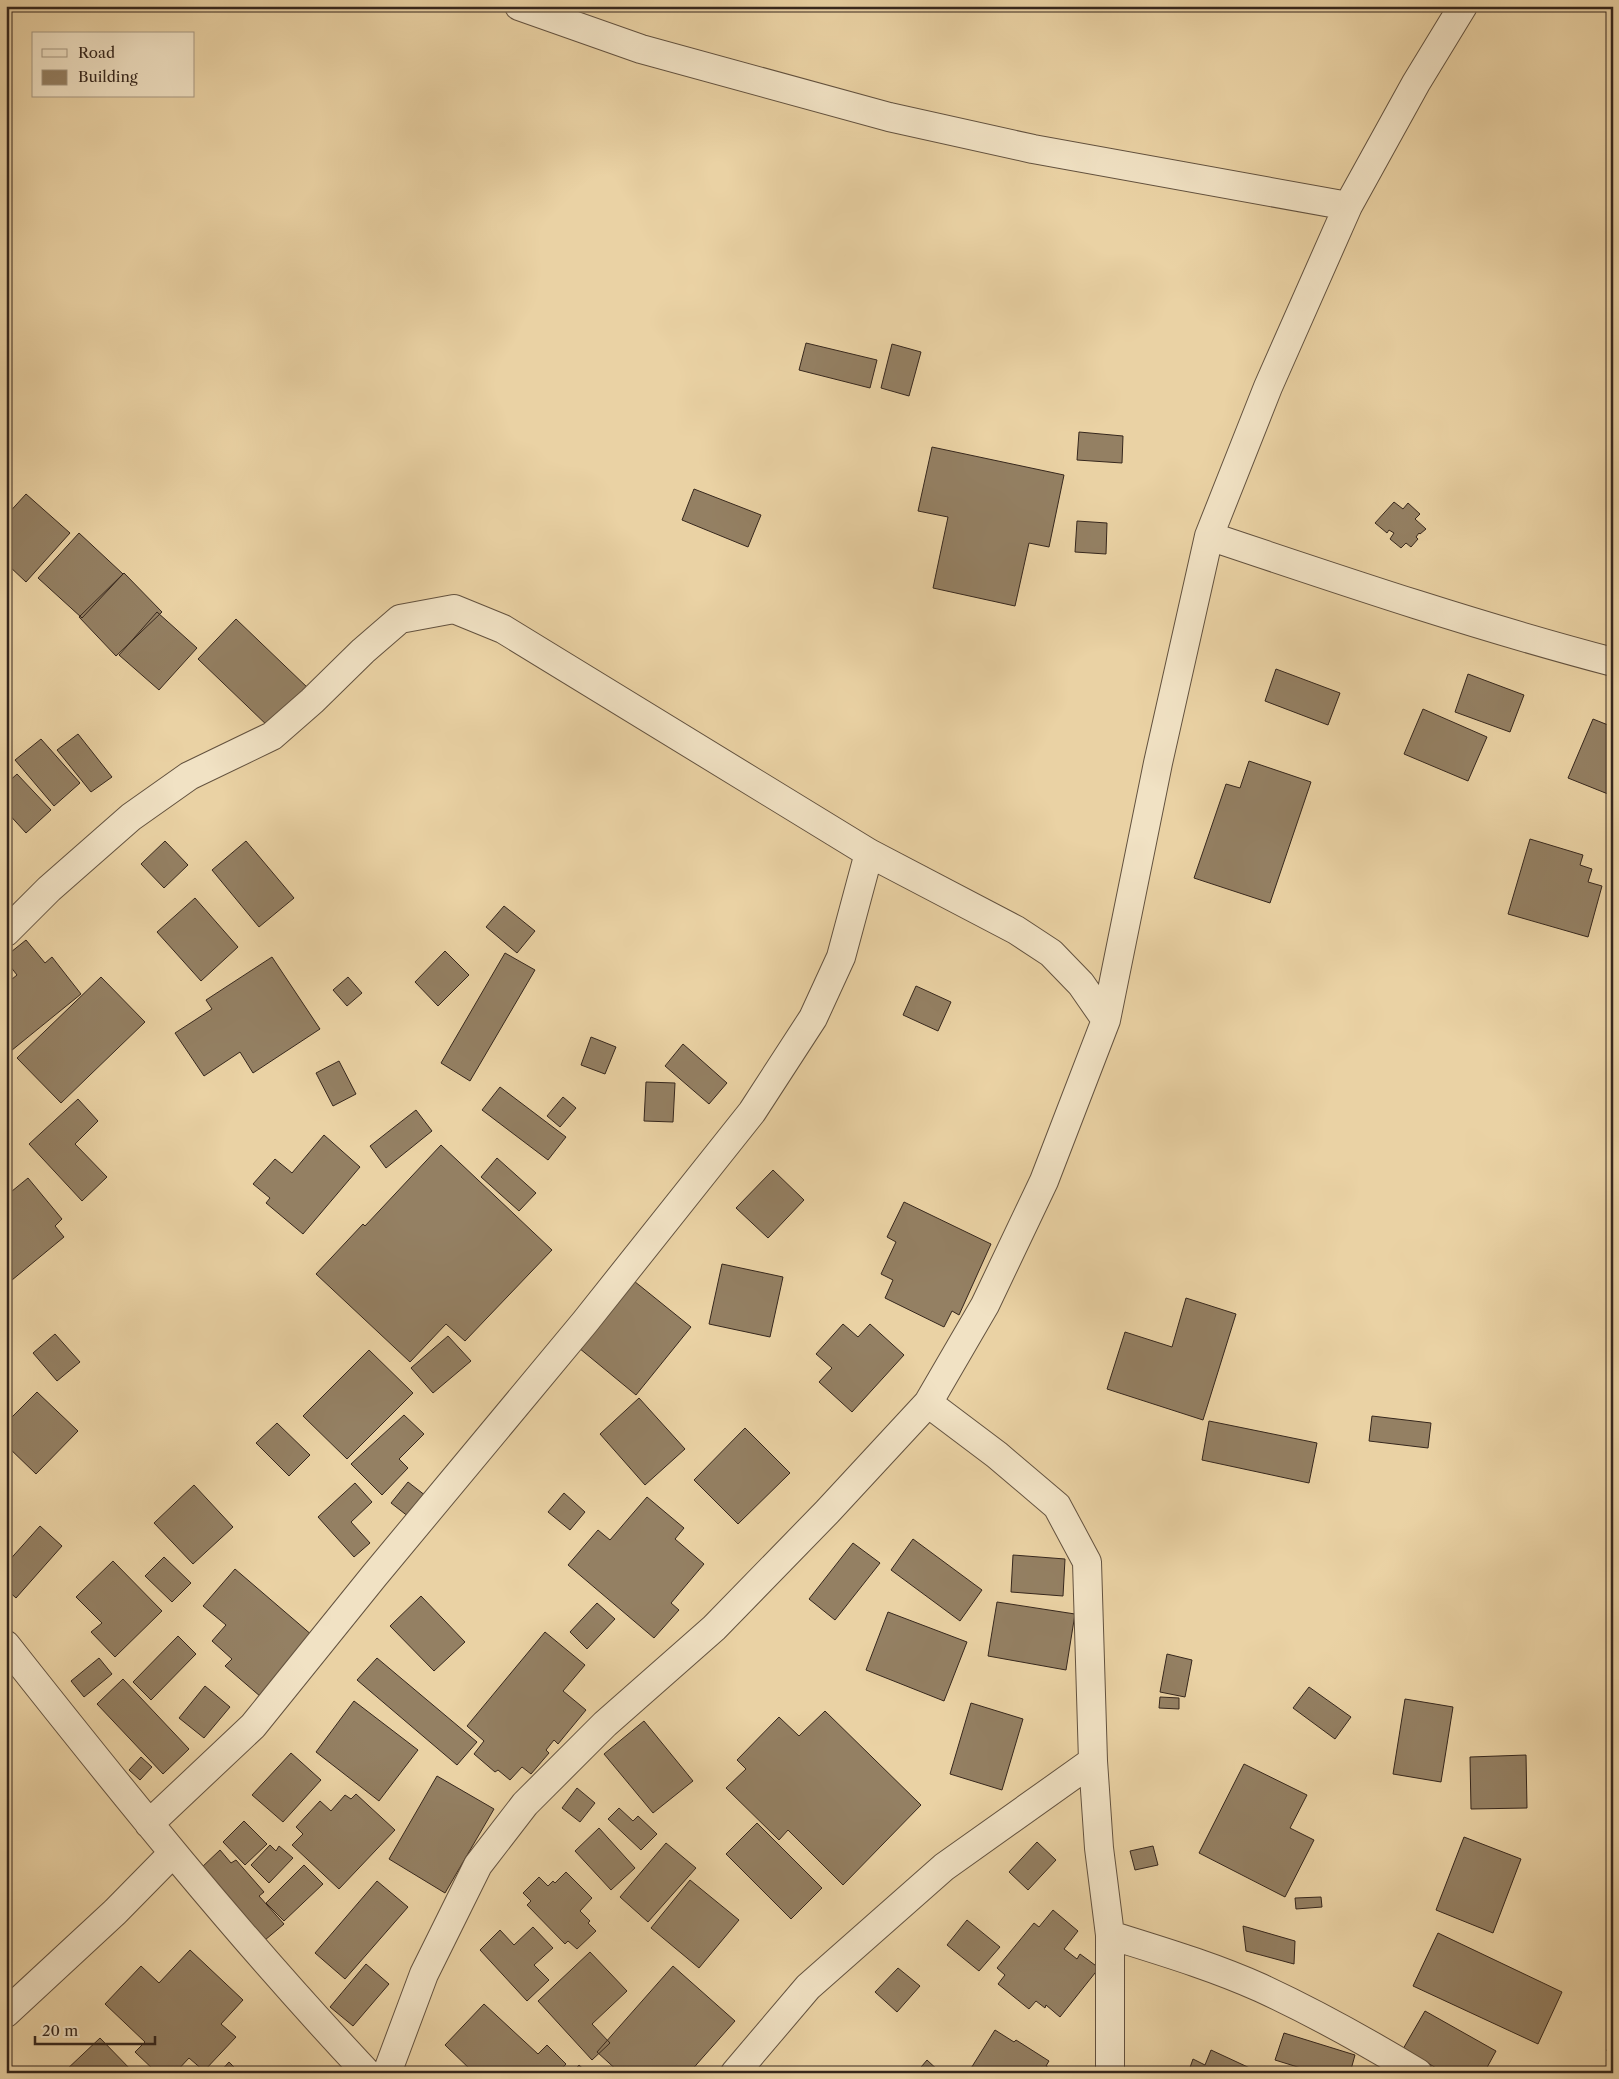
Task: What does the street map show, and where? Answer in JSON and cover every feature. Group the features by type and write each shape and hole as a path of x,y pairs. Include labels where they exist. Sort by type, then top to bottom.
{"street":[{"path":"519,6 641,49 889,117 1033,149 1348,206"},
{"path":"387,2073 424,1974 478,1865 526,1804 605,1724 714,1628 827,1512 928,1403 985,1305 1044,1181 1106,1020 1158,763 1209,536 1268,387 1348,206 1416,83 1463,6"},
{"path":"1209,536 1408,602 1535,641 1613,662"},
{"path":"6,932 49,889 131,817 189,776 272,736 400,619 454,609 503,629 869,853 1016,930 1051,953 1081,984 1106,1020"},
{"path":"149,1824 254,1726 374,1576 585,1322 752,1112 813,1018 841,957 869,853"},
{"path":"928,1403 997,1455 1057,1506 1088,1562 1093,1760 1099,1848 1110,1934 1110,2073"},
{"path":"6,1645 173,1853 292,1993 368,2073"},
{"path":"735,2073 808,1987 944,1867 1093,1760"},
{"path":"6,2013 115,1912 173,1853"},
{"path":"1110,1934 1259,1987 1332,2023 1418,2073"}],"building":[{"path":"806,343 877,360 870,388 799,370"},
{"path":"892,344 921,352 909,396 881,388"},
{"path":"1079,432 1123,436 1122,463 1077,460"},
{"path":"932,447 1064,475 1049,547 1029,543 1015,606 933,588 948,517 918,511"},
{"path":"694,489 761,515 748,547 682,520"},
{"path":"26,494 70,533 26,582 8,565 6,567 6,516"},
{"path":"1394,502 1403,509 1408,503 1420,514 1415,519 1426,529 1419,533 1416,537 1418,539 1411,547 1406,543 1401,548 1390,539 1394,533 1389,530 1387,533 1375,523"},
{"path":"1077,521 1107,523 1106,554 1075,552"},
{"path":"79,533 123,574 82,618 38,578"},
{"path":"124,573 162,612 116,656 79,617"},
{"path":"157,612 197,648 159,690 119,655"},
{"path":"236,619 309,689 271,729 198,659"},
{"path":"1276,669 1340,693 1328,725 1265,701"},
{"path":"1468,674 1524,695 1510,732 1455,712"},
{"path":"1423,709 1487,737 1468,781 1404,754"},
{"path":"1593,719 1613,727 1613,796 1568,778"},
{"path":"78,734 112,777 91,792 57,750"},
{"path":"41,739 80,783 54,806 15,760"},
{"path":"1249,761 1311,782 1270,903 1194,878 1226,784 1240,788"},
{"path":"17,774 51,810 26,833 6,811 6,784"},
{"path":"1530,839 1583,855 1580,865 1592,869 1588,882 1602,886 1588,937 1508,914"},
{"path":"165,841 188,865 164,888 141,864"},
{"path":"246,841 294,898 259,927 212,870"},
{"path":"195,898 238,947 201,981 157,932"},
{"path":"504,906 535,931 517,953 486,927"},
{"path":"26,940 45,963 52,957 81,994 6,1055 6,984 17,975 6,961 6,956"},
{"path":"445,951 469,975 438,1006 415,982"},
{"path":"505,953 535,970 470,1081 441,1063"},
{"path":"272,957 320,1029 253,1073 240,1052 204,1076 175,1033 212,1009 206,1000"},
{"path":"101,977 145,1022 61,1103 17,1058"},
{"path":"348,977 362,993 347,1006 333,990"},
{"path":"916,986 951,1002 938,1031 903,1015"},
{"path":"591,1037 616,1047 605,1074 581,1065"},
{"path":"683,1044 727,1083 709,1104 665,1066"},
{"path":"339,1061 356,1094 333,1106 316,1073"},
{"path":"646,1082 675,1083 673,1122 644,1121"},
{"path":"500,1087 566,1137 548,1160 482,1110"},
{"path":"563,1097 576,1108 560,1127 547,1116"},
{"path":"78,1099 98,1121 75,1144 107,1177 82,1201 29,1144"},
{"path":"416,1110 432,1131 386,1168 370,1146"},
{"path":"324,1135 360,1167 303,1234 266,1203 270,1198 253,1184 275,1159 292,1173"},
{"path":"441,1145 552,1250 465,1341 446,1324 410,1362 316,1274 363,1224 365,1226"},
{"path":"497,1158 536,1193 519,1211 481,1177"},
{"path":"773,1170 804,1200 768,1238 736,1208"},
{"path":"28,1178 62,1219 55,1226 64,1237 6,1285 6,1196"},
{"path":"904,1202 991,1244 959,1315 952,1311 944,1327 885,1298 893,1280 881,1274 896,1242 887,1237"},
{"path":"722,1264 783,1277 770,1337 709,1324"},
{"path":"634,1281 691,1327 636,1395 579,1348"},
{"path":"1186,1298 1236,1314 1203,1420 1107,1389 1125,1332 1172,1347"},
{"path":"843,1324 858,1337 870,1324 904,1355 852,1412 819,1382 832,1368 816,1354"},
{"path":"55,1334 80,1362 57,1381 33,1353"},
{"path":"448,1336 471,1361 433,1393 411,1368"},
{"path":"369,1350 413,1393 347,1459 303,1416"},
{"path":"37,1392 78,1431 36,1474 6,1445 6,1423"},
{"path":"639,1398 685,1449 645,1485 600,1434"},
{"path":"404,1415 424,1434 399,1459 408,1468 382,1495 351,1464"},
{"path":"1372,1416 1431,1423 1428,1448 1369,1441"},
{"path":"1209,1421 1317,1443 1309,1483 1202,1460"},
{"path":"277,1423 310,1455 289,1476 256,1443"},
{"path":"745,1428 790,1473 738,1524 694,1480"},
{"path":"408,1482 426,1496 409,1517 391,1503"},
{"path":"355,1483 372,1502 351,1522 370,1543 354,1557 318,1517"},
{"path":"194,1485 233,1527 193,1564 154,1523"},
{"path":"564,1493 585,1512 570,1530 548,1512"},
{"path":"647,1497 684,1528 675,1539 704,1564 671,1603 679,1610 654,1638 568,1565 598,1530 610,1540"},
{"path":"40,1526 62,1546 16,1598 6,1589 6,1564"},
{"path":"913,1539 982,1590 960,1621 891,1570"},
{"path":"853,1543 880,1563 835,1620 809,1599"},
{"path":"1013,1555 1065,1559 1063,1596 1011,1592"},
{"path":"164,1557 191,1583 172,1602 145,1576"},
{"path":"113,1561 162,1611 115,1657 91,1632 102,1623 76,1597"},
{"path":"235,1569 313,1636 261,1697 225,1666 232,1659 212,1641 226,1625 203,1606"},
{"path":"421,1596 465,1642 434,1671 390,1626"},
{"path":"997,1602 1075,1614 1066,1670 988,1656"},
{"path":"597,1603 615,1619 587,1649 570,1632"},
{"path":"888,1612 967,1642 944,1701 866,1670"},
{"path":"545,1632 585,1665 563,1691 586,1710 558,1744 554,1740 546,1750 549,1753 531,1774 522,1767 510,1780 498,1770 495,1772 474,1754 484,1741 467,1726"},
{"path":"178,1636 196,1654 151,1700 133,1682"},
{"path":"1167,1654 1192,1660 1185,1697 1160,1692"},
{"path":"99,1658 112,1674 84,1697 71,1681"},
{"path":"377,1658 477,1742 457,1765 357,1680"},
{"path":"123,1679 189,1749 163,1774 97,1704"},
{"path":"205,1686 230,1707 204,1738 179,1718"},
{"path":"1309,1687 1351,1717 1335,1739 1293,1708"},
{"path":"1160,1697 1179,1698 1179,1709 1159,1708"},
{"path":"1405,1699 1453,1707 1441,1782 1393,1774"},
{"path":"354,1701 418,1750 379,1801 316,1752"},
{"path":"971,1703 1023,1719 1002,1790 950,1774"},
{"path":"825,1711 921,1805 843,1885 788,1830 779,1840 726,1788 746,1769 737,1760 779,1717 799,1736"},
{"path":"644,1721 693,1781 653,1813 604,1754"},
{"path":"291,1753 321,1780 283,1822 252,1795"},
{"path":"1526,1755 1527,1808 1471,1809 1470,1757"},
{"path":"141,1757 152,1767 140,1780 129,1770"},
{"path":"1244,1764 1307,1795 1290,1828 1314,1840 1285,1897 1199,1853"},
{"path":"437,1776 494,1809 445,1893 389,1859"},
{"path":"577,1788 595,1803 580,1822 562,1808"},
{"path":"356,1794 395,1830 339,1889 292,1845 303,1834 296,1827 320,1801 331,1811 345,1795 351,1799"},
{"path":"619,1808 633,1821 638,1816 657,1834 641,1850 608,1819"},
{"path":"244,1821 267,1844 245,1865 223,1842"},
{"path":"757,1823 822,1888 791,1919 726,1854"},
{"path":"599,1828 635,1868 611,1890 575,1851"},
{"path":"1464,1837 1521,1859 1493,1933 1436,1910"},
{"path":"1037,1842 1056,1860 1028,1890 1009,1872"},
{"path":"666,1843 696,1868 648,1922 620,1897"},
{"path":"270,1845 276,1851 279,1846 293,1858 269,1883 251,1865"},
{"path":"1153,1846 1158,1865 1135,1870 1130,1851"},
{"path":"220,1850 231,1863 236,1860 264,1892 259,1896 284,1924 265,1940 201,1868"},
{"path":"304,1865 323,1884 284,1921 266,1903"},
{"path":"566,1872 592,1898 580,1911 590,1921 588,1923 596,1931 577,1949 568,1941 565,1944 527,1905 531,1901 523,1893 539,1877 548,1886 553,1881 555,1883"},
{"path":"690,1880 739,1920 699,1968 651,1928"},
{"path":"377,1881 408,1907 345,1979 315,1953"},
{"path":"1321,1897 1322,1907 1296,1909 1295,1898"},
{"path":"1053,1910 1078,1931 1064,1949 1077,1959 1080,1954 1099,1968 1060,2017 1046,2005 1045,2008 1036,2001 1029,2009 998,1984 1005,1975 997,1968 1034,1923 1039,1927"},
{"path":"967,1920 1000,1947 979,1971 947,1945"},
{"path":"1243,1926 1295,1941 1294,1964 1246,1951"},
{"path":"533,1927 553,1948 534,1965 549,1980 527,2001 480,1950 500,1930 514,1945"},
{"path":"1438,1933 1562,1992 1538,2044 1413,1986"},
{"path":"190,1950 243,2000 221,2024 236,2037 204,2071 189,2058 175,2073 157,2073 135,2052 145,2042 105,2004 141,1966 159,1983"},
{"path":"590,1952 627,1991 592,2024 610,2043 592,2060 538,2001"},
{"path":"366,1964 389,1984 353,2026 330,2007"},
{"path":"673,1966 735,2021 689,2073 635,2073 628,2067 623,2073 620,2073 597,2052"},
{"path":"898,1968 920,1986 897,2012 875,1992"},
{"path":"484,2004 538,2054 547,2045 566,2064 558,2073 474,2073 445,2045"},
{"path":"1425,2011 1496,2051 1484,2073 1445,2073 1403,2049"},
{"path":"1613,2022 1613,2053 1607,2051"},
{"path":"995,2030 1014,2042 1016,2040 1049,2061 1046,2066 1052,2070 1050,2073 968,2073"},
{"path":"1284,2033 1355,2055 1350,2073 1317,2073 1275,2060"},
{"path":"100,2038 134,2073 64,2072"},
{"path":"1211,2050 1252,2069 1250,2073 1188,2073 1193,2059 1205,2065"},
{"path":"927,2060 941,2073 916,2073"},
{"path":"229,2062 240,2073 219,2073"},
{"path":"579,2065 588,2073 572,2073"}]}
